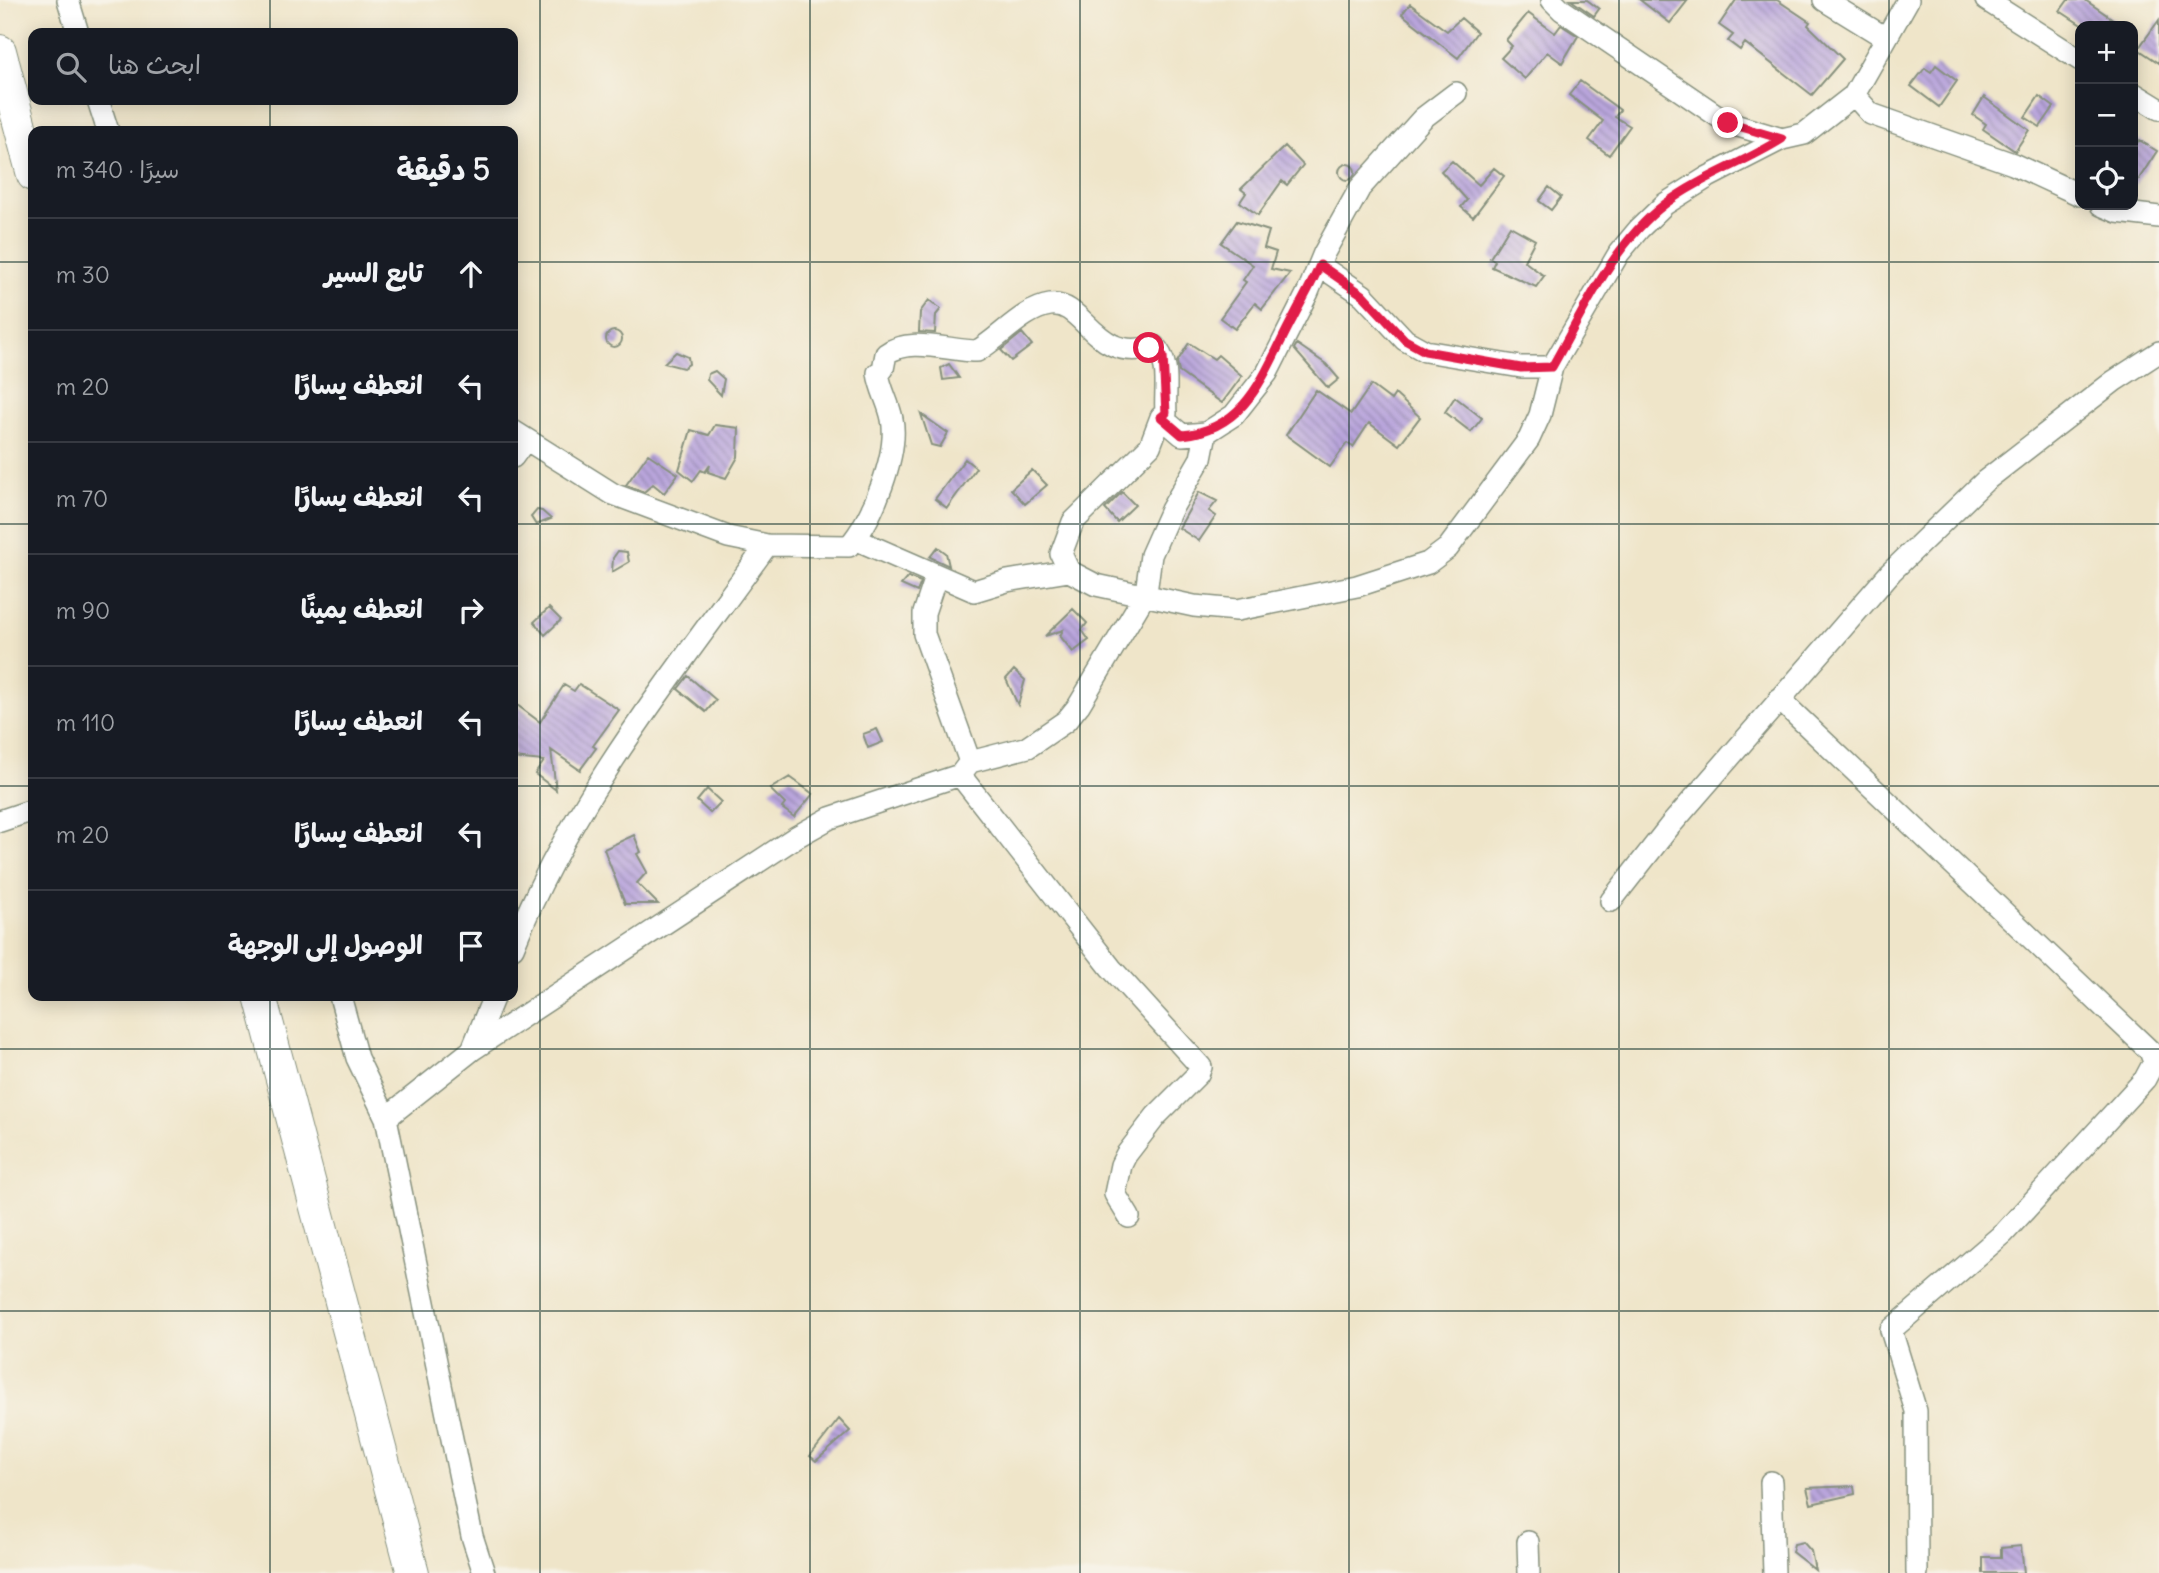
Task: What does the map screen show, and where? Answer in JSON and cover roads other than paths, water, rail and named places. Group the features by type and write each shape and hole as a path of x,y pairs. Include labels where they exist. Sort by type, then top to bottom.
{"street":[{"path":"68,0 76,28"},
{"path":"1552,0 1728,123 1782,139"},
{"path":"1824,0 1884,37"},
{"path":"855,539 936,577 974,591 1007,581 1069,571 1096,584 1146,593 1194,606 1237,610 1357,586 1428,563 1448,548 1529,439 1540,415 1552,367 1619,253 1639,229 1665,204 1782,139 1804,134 1854,95 1884,37 1908,0"},
{"path":"1986,0 2075,57"},
{"path":"0,51 28,156"},
{"path":"1161,417 1182,435 1206,433 1234,415 1258,387 1360,188 1423,118 1456,93"},
{"path":"1854,95 1871,114 2013,164 2075,193"},
{"path":"2138,96 2159,109"},
{"path":"100,105 106,126"},
{"path":"2112,210 2159,218"},
{"path":"1320,265 1363,295 1405,340 1425,351 1521,368 1552,367"},
{"path":"519,435 613,494 728,537 767,545 849,546 855,539 891,459 893,422 878,373 883,369 886,354 892,349 914,346 977,351 1027,314 1048,305 1064,304 1072,308 1092,333 1108,343 1139,350 1154,346 1161,353 1166,390 1166,413 1161,417 1150,446 1073,522 1060,554 1069,571"},
{"path":"1611,901 1669,827 1891,572 1986,481 2114,381 2159,352"},
{"path":"386,1118 472,1050 796,837 830,818 1028,747 1066,721 1104,667 1146,593 1151,555 1171,510 1201,458 1206,433"},
{"path":"518,935 562,845 646,713 767,545"},
{"path":"936,577 924,613 924,634 965,768 1111,968 1201,1067 1198,1074 1156,1116 1121,1166 1115,1194 1129,1217"},
{"path":"1779,699 2150,1051 2154,1062 2145,1079 2004,1233 1891,1330 1916,1411 1917,1573"},
{"path":"0,821 28,812"},
{"path":"261,1001 413,1573"},
{"path":"341,1001 357,1058 386,1118 472,1536 484,1573"},
{"path":"472,1050 492,1001"},
{"path":"1771,1482 1773,1573"},
{"path":"1528,1542 1529,1573"}]}
